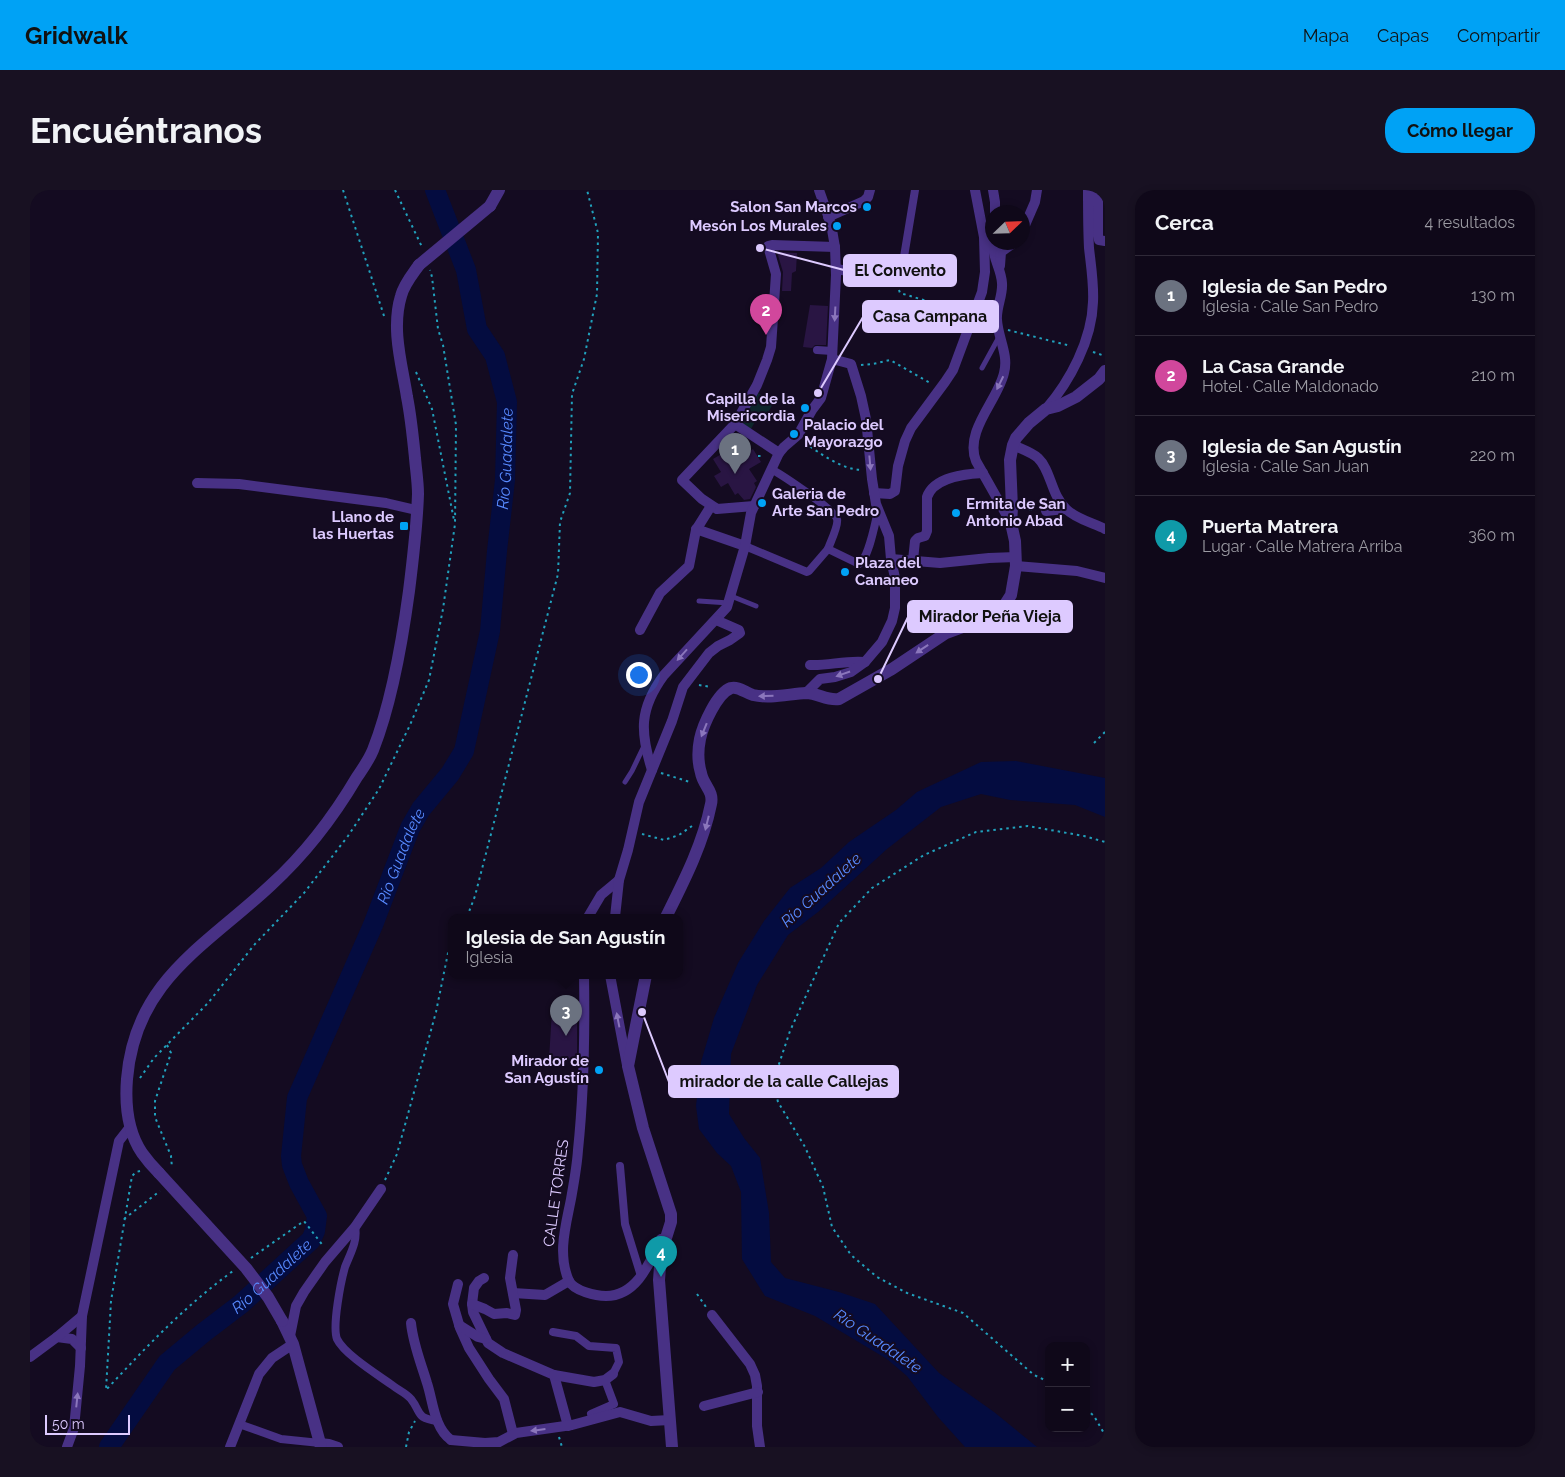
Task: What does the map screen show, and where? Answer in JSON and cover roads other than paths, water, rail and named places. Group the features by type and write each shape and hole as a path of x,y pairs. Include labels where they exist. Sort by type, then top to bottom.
{"street":[{"path":"320,1445 291,1340 273,1303 256,1281 158,1173 142,1152 130,1127 126,1095 128,1061 135,1035 148,1006 160,986 194,950 272,884 318,835 345,798 372,752 391,693 404,626 413,556 418,493 411,417 398,341 397,324 400,298 404,287 424,263 490,206 499,190"},
{"path":"652,770 643,732 644,717 656,687 678,659 716,620 730,599 746,546 754,506 779,454 796,437 822,396 832,355 836,268 835,247 819,190"},
{"path":"828,217 864,201 868,197 870,190"},
{"path":"900,281 916,190"},
{"path":"874,493 890,494 895,491 904,441 911,428 940,390 956,362 984,286 984,237 975,190"},
{"path":"993,190 995,205"},
{"path":"1030,212 1037,190"},
{"path":"1011,523 1010,460 1013,445 1025,426 1046,409 1065,384 1083,350 1089,329 1093,302 1088,190"},
{"path":"1098,190 1098,236 1099,240 1105,241"},
{"path":"754,506 722,510 711,506 682,480 735,424 757,385 771,347 776,274 768,246 835,247"},
{"path":"984,286 990,283 993,250"},
{"path":"667,914 693,861 705,827 712,796 702,777 700,740 714,706 728,689 736,688 750,694 764,696 806,693 817,694 831,700 839,699 883,675 946,633 975,624 997,612 1004,606 1011,595 1016,562 1014,534 1011,523 974,456 973,443 1004,374 1005,362 999,336 997,315 1002,290 1000,274 1001,252 1004,250"},
{"path":"993,254 1000,274"},
{"path":"836,268 890,278"},
{"path":"806,693 820,679 845,674 856,669 865,662 882,642 894,614 896,584 889,536 878,511 874,493 866,419 851,364 817,350"},
{"path":"1046,409 1058,406 1076,397 1099,379 1105,371"},
{"path":"735,424 779,454"},
{"path":"1013,445 1038,458 1055,494 1065,509 1105,529"},
{"path":"696,529 746,546 808,572 828,549 838,521 836,516 815,498 771,469"},
{"path":"913,560 915,540 925,536 927,531 927,497 929,492 936,486 958,475 982,473"},
{"path":"197,483 239,484 386,503 416,510"},
{"path":"640,630 660,593 689,566 696,529 711,506"},
{"path":"1046,511 1065,509"},
{"path":"828,549 856,564 861,563 868,549 878,511"},
{"path":"891,559 940,562 989,558 1069,570 1105,578"},
{"path":"615,914 618,880 628,850 639,802 685,682 713,649 738,636 740,633 739,630 716,620"},
{"path":"810,665 820,666 851,661 865,662"},
{"path":"590,914 601,895 618,880"},
{"name":"CALLE TORRES","path":"569,1281 564,1264 562,1246 576,1169 586,1019 584,979"},
{"path":"611,979 628,1066 647,1142 669,1204 671,1222 661,1254 659,1280 672,1447"},
{"path":"628,1066 645,979"},
{"path":"67,1447 74,1428 82,1316 119,1141 130,1127"},
{"path":"620,1166 625,1224 642,1276"},
{"path":"230,1447 255,1383 263,1368 291,1340 293,1316 304,1292 325,1262 355,1227 381,1189"},
{"path":"355,1227 356,1239 341,1282 336,1318 336,1336 362,1364 410,1397 418,1414 428,1420 438,1421"},
{"path":"513,1294 545,1295 569,1281 575,1288 590,1293 609,1296 621,1293 642,1276 662,1236 668,1231"},
{"path":"472,1304 494,1314 507,1313 515,1315 516,1310 510,1278 513,1256"},
{"path":"484,1278 474,1288 472,1304 490,1345 503,1353 554,1376 589,1382 609,1377 619,1362 616,1348 589,1346 576,1336 553,1332"},
{"path":"458,1284 452,1304 459,1325 469,1348 504,1399 512,1434"},
{"path":"712,1315 750,1364 757,1382 757,1426 760,1447"},
{"path":"30,1357 82,1316"},
{"path":"410,1323 414,1344 438,1421 450,1443 493,1443 503,1441 512,1434 568,1426 620,1412 651,1421 670,1420"},
{"path":"459,1325 478,1337 486,1339"},
{"path":"57,1337 72,1339 81,1348"},
{"path":"554,1376 568,1426"},
{"path":"592,1419 591,1414 614,1404 609,1377"},
{"path":"704,1406 758,1392"},
{"path":"239,1424 281,1439 320,1445 329,1444 338,1447"}],"lane":[{"path":"982,368 999,336"},
{"path":"698,601 730,599 756,606"},
{"path":"625,782 645,745"}],"water":[{"path":"1016,761 1105,778 1105,817 1075,805 1010,800 981,794 941,807 887,849 818,912 788,935 757,985 731,1054 729,1114 744,1138 760,1158 769,1213 771,1262 785,1278 839,1292 875,1304 939,1373 994,1412 1037,1447 965,1447 938,1417 907,1376 887,1359 815,1316 765,1296 742,1259 741,1192 731,1166 717,1153 699,1129 696,1106 701,1062 714,1018 738,963 764,921 790,888 821,868 849,842 896,810 917,792 981,762"}],"waterway":[{"name":"Río Guadalete","path":"109,1447 167,1363 241,1304 311,1240 315,1231 317,1216 299,1183 292,1165 291,1156 297,1098 373,925 410,828 421,809 450,774 464,751 490,631 505,480 507,402 495,356 477,329 466,270 435,190"}],"place":[{"name":"Salon San Marcos","path":"867,207"},
{"name":"Mesón Los Murales","path":"837,226"},
{"name":"El Convento","path":"760,248"},
{"name":"La Casa Grande","path":"766,335"},
{"name":"Casa Campana","path":"818,393"},
{"name":"Capilla de la Misericordia","path":"805,408"},
{"name":"Palacio del Mayorazgo","path":"794,434"},
{"name":"Iglesia de San Pedro","path":"735,474"},
{"name":"Galeria de Arte San Pedro","path":"762,503"},
{"name":"Ermita de San Antonio Abad","path":"956,513"},
{"name":"Llano de las Huertas","path":"404,526"},
{"name":"Plaza del Cananeo","path":"845,572"},
{"name":"Mirador Peña Vieja","path":"878,679"},
{"name":"mirador de la calle Callejas","path":"642,1012"},
{"name":"Iglesia de San Agustín","path":"566,1036"},
{"name":"Mirador de San Agustín","path":"599,1070"},
{"name":"Puerta Matrera","path":"661,1277"}]}
